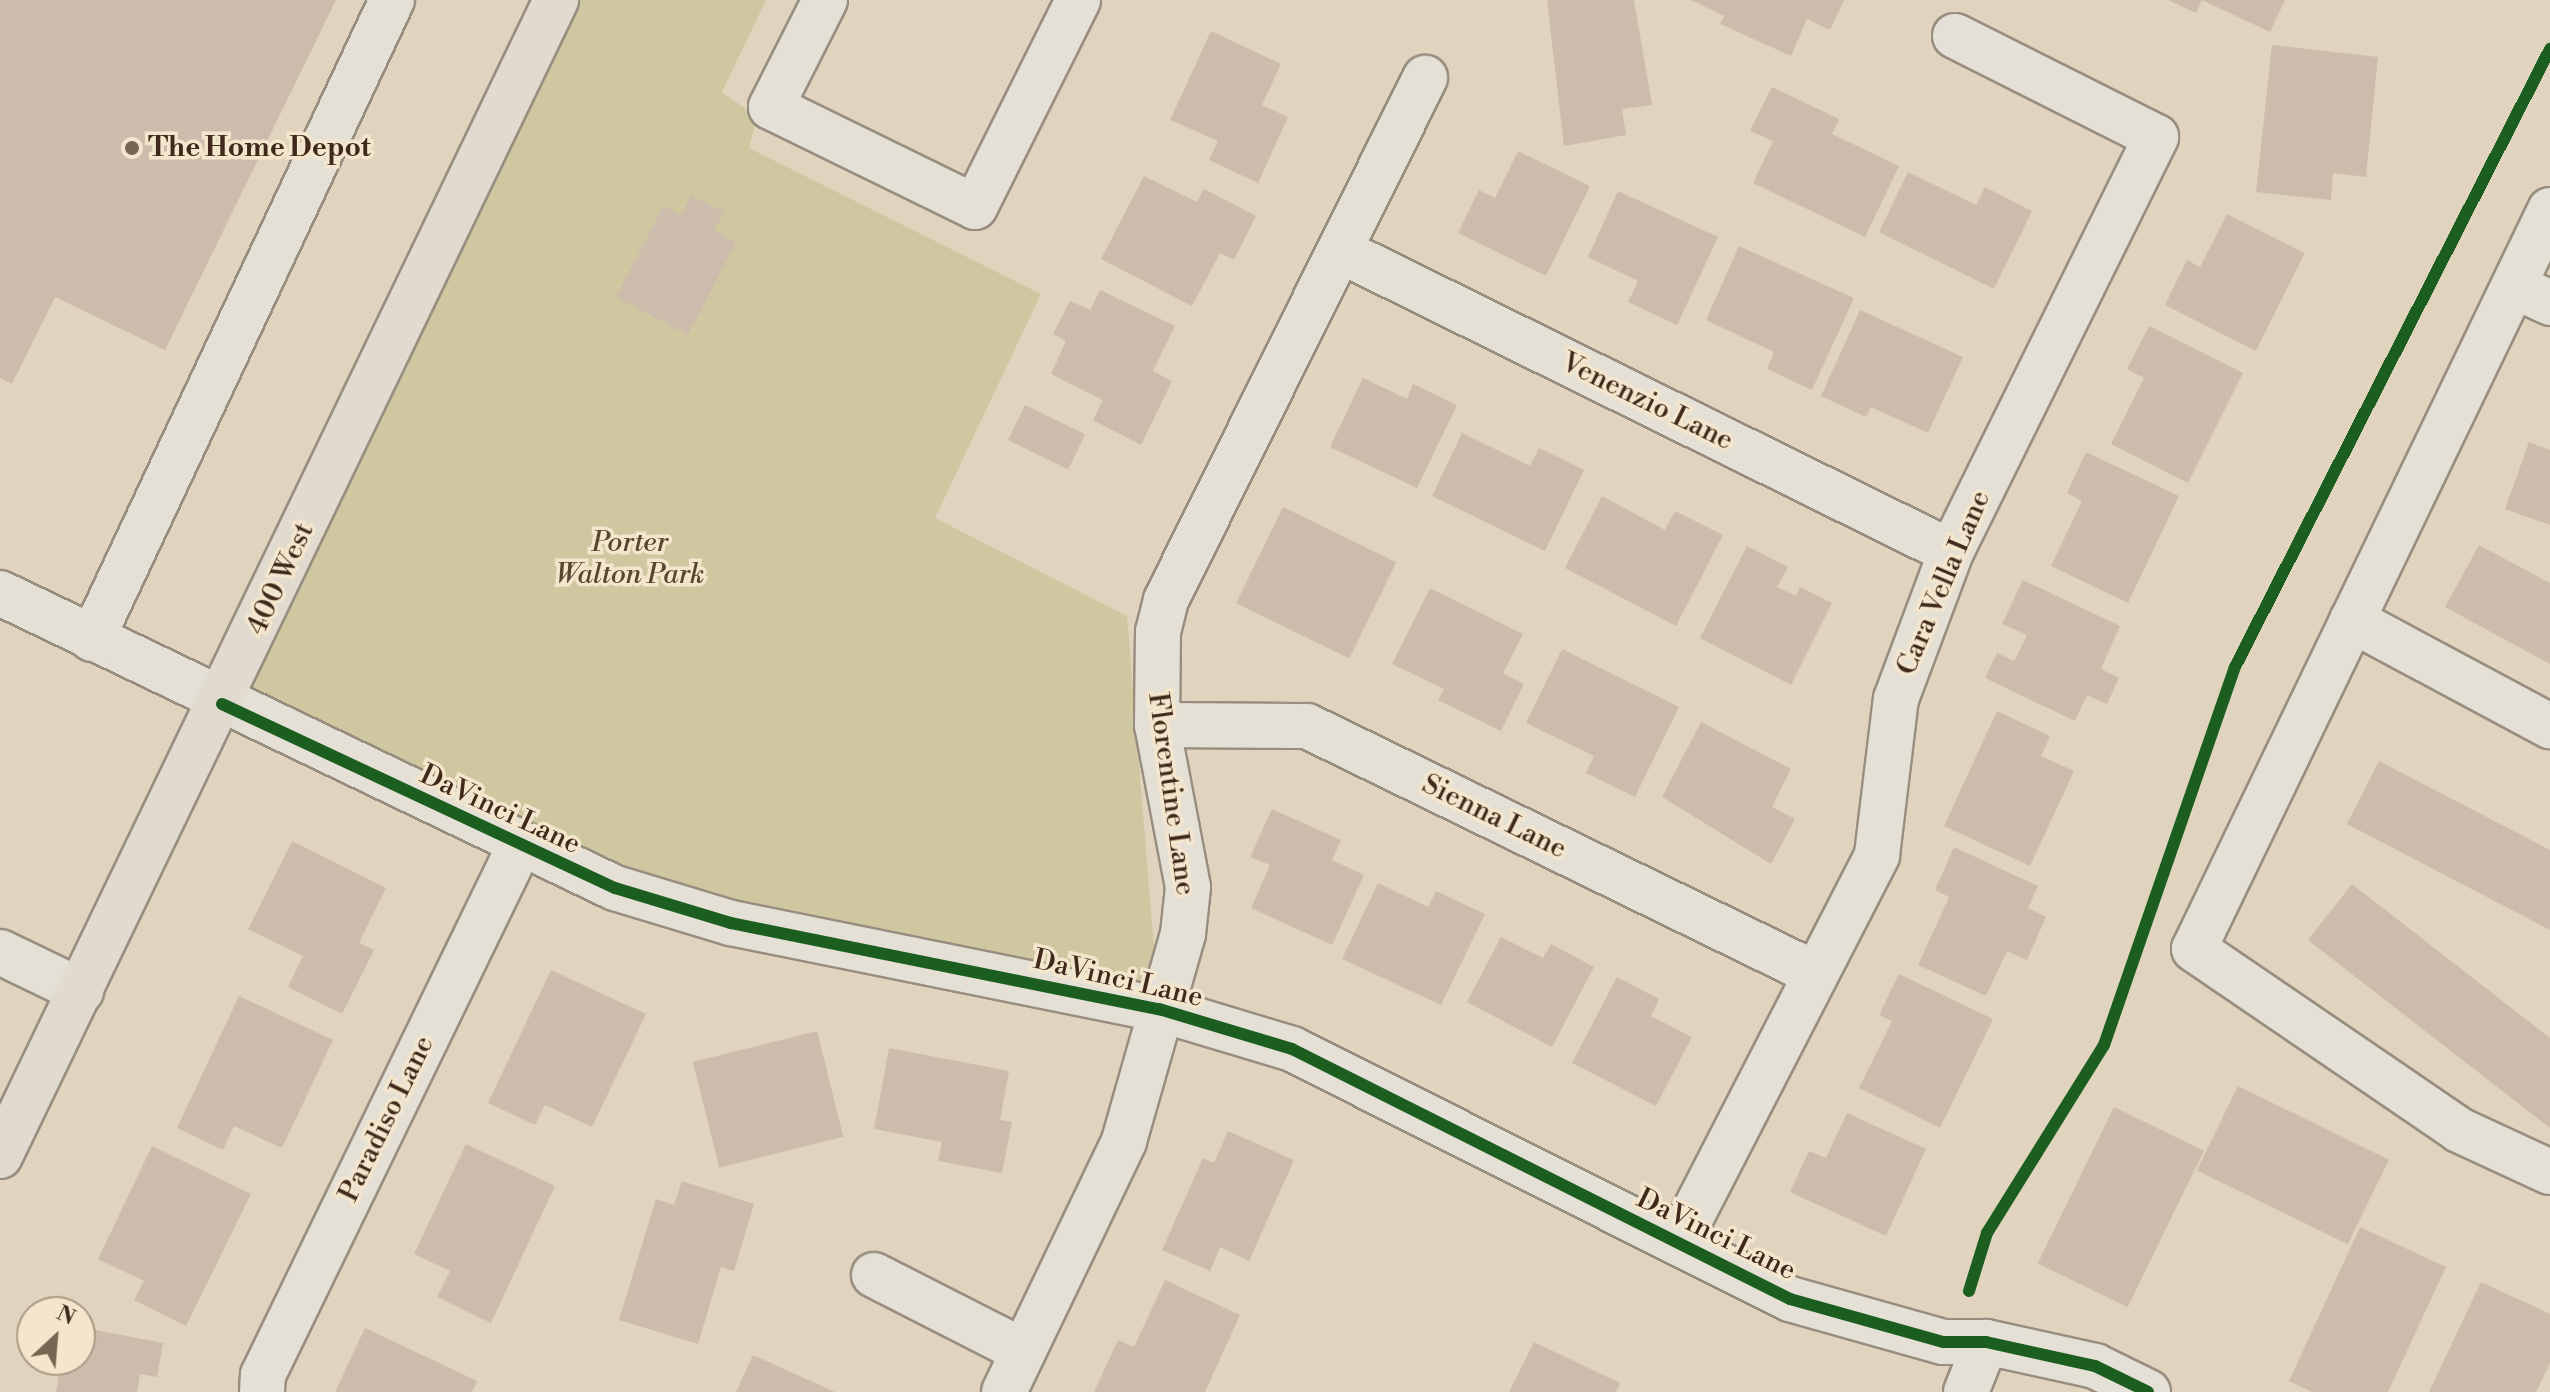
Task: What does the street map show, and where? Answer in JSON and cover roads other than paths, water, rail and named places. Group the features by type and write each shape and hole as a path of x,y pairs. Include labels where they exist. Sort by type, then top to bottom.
{"main road":[{"name":"400 West","path":"0,1156 222,704 556,0"}],"street":[{"path":"92,639 392,0"},
{"path":"825,0 771,107 975,207 1078,0"},
{"name":"Cara Vella Lane","path":"1678,1243 1877,855 1896,699 1951,552 2156,137 1955,36"},
{"name":"Florentine Lane","path":"1004,1392 1124,1141 1159,1009 1183,934 1188,887 1157,725 1158,632 1166,600 1343,252 1425,78"},
{"path":"2550,210 2532,294 2352,620 2194,949 2459,1130 2550,1172"},
{"name":"Venenzio Lane","path":"1343,252 1951,552"},
{"name":"DaVinci Lane","path":"0,593 519,847 690,913 1159,1009 1292,1049 1790,1299 1943,1342 1986,1342 2095,1366 2148,1392"},
{"path":"2352,620 2550,726"},
{"name":"Sienna Lane","path":"1157,725 1307,726 1816,974"},
{"name":"Paradiso Lane","path":"262,1392 263,1375 519,847"},
{"path":"0,952 81,991"},
{"path":"874,1275 1023,1351"},
{"path":"1966,1392 1986,1342"}],"place":[{"name":"The Home Depot","path":"132,148"}],"park label":[{"name":"Porter Walton Park","path":"630,559"}]}
